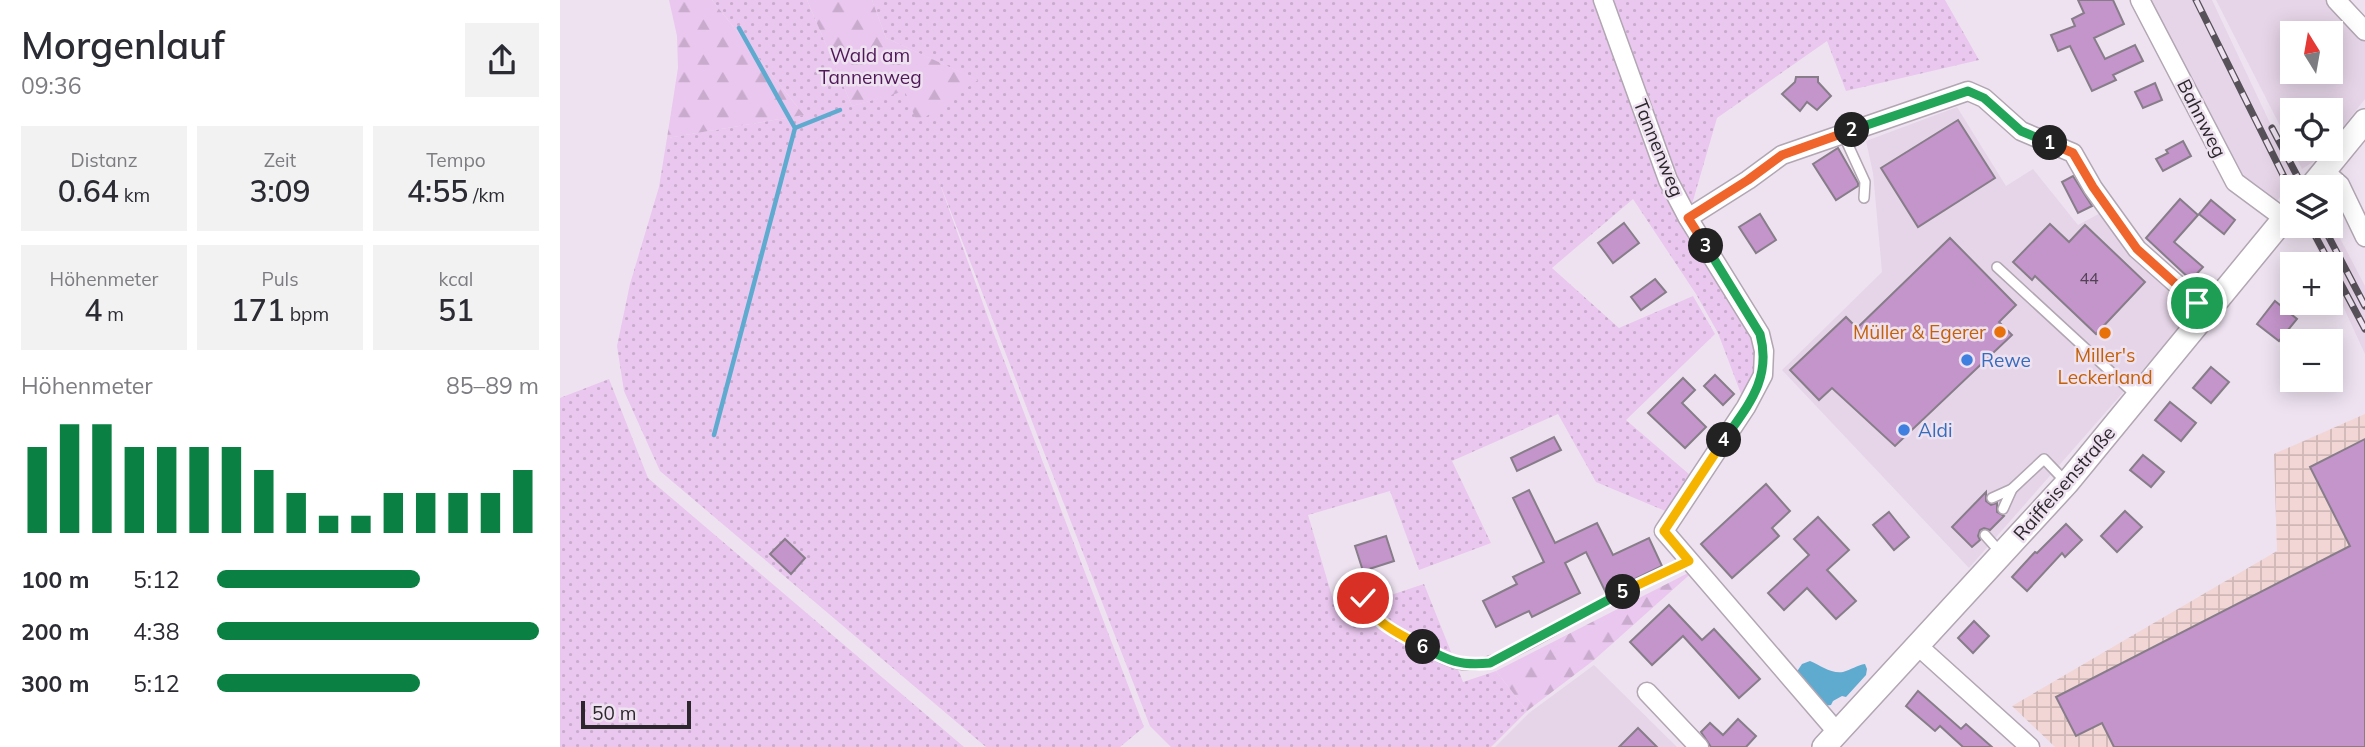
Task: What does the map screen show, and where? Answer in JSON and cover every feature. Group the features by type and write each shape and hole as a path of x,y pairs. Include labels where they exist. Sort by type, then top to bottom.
{"street":[{"name":"Tannenweg","path":"1603,0 1668,180 1688,218 1760,334 1765,351 1763,375 1746,407 1664,531 1831,740"},
{"name":"Bahnweg","path":"2140,0 2235,182 2280,209"},
{"path":"2336,0 2365,32"},
{"path":"1688,218 1782,155 1968,91 1984,98 2021,131 2073,153 2093,187 2137,249 2208,312"},
{"path":"2322,175 2363,128"},
{"path":"2343,190 2365,237"},
{"name":"Raiffeisenstraße","path":"1831,740 2067,483 2280,225"},
{"path":"1917,645 2030,747"},
{"path":"1647,692 1699,747"}],"lane":[{"path":"1843,134 1865,182 1864,198"},
{"path":"1997,267 2138,397"},
{"path":"1992,498 2012,489 2044,459 2067,483"},
{"path":"2003,509 2012,489"},
{"path":"1985,535 2002,554"},
{"path":"1363,587 1363,598 1371,614 1384,625 1445,659 1467,665 1490,663 1595,606 1689,561"}],"shaded area":[{"path":"2147,0 2212,0 2280,144 2280,161 2288,161 2295,175 2280,175 2280,197 2275,204 2236,172"},
{"path":"2216,0 2336,0 2365,35 2365,99 2343,127 2343,98 2280,98 2280,126"},
{"path":"1957,107 2006,186 2033,169 2078,225 2108,209 2198,307 1969,568 1782,370 1882,272 1873,173 1866,141"},
{"path":"2298,161 2314,161 2302,169"},
{"path":"2312,238 2340,238 2365,286 2365,354 2343,306 2343,252 2318,252"},
{"path":"2365,414 2365,747 2055,747 2012,706 2277,551 2274,454"},
{"path":"1594,665 1677,747 1495,747 1529,713"}],"green space":[{"path":"669,0 712,0 804,115 667,138 678,68 677,36"},
{"path":"712,0 807,0 852,106 905,90 917,122 977,80 886,38 872,0 1945,0 1979,60 1846,91 1827,41 1717,118 1688,218 1764,351 1746,407 1718,333 1696,294 1633,199 1552,268 1619,328 1693,296 1715,334 1626,420 1697,481 1675,515 1596,482 1558,414 1452,461 1491,543 1419,570 1390,491 1308,515 1337,613 1424,584 1463,682 1496,671 1527,711 1491,747 1171,747 1150,726 937,176 994,334 1144,727 1120,747 986,747 660,471 624,391 617,346 630,284 659,187 667,138 804,115"},
{"name":"Wald am Tannenweg","path":"807,0 872,0 886,38 978,80 917,123 905,91 852,106"},
{"path":"609,379 648,478 964,747 560,747 560,398"},
{"path":"1696,569 1594,660 1527,711 1496,671"}],"water":[{"path":"1810,661 1839,672 1865,664 1866,675 1846,697 1842,696 1831,705 1824,706 1796,673 1802,664"}],"building":[{"path":"2078,0 2113,0 2124,24 2094,38 2105,59 2135,45 2143,61 2113,75 2116,80 2092,91 2070,46 2058,51 2051,35 2075,26 2072,19 2084,13"},
{"path":"1796,77 1818,77 1818,82 1831,96 1817,110 1807,102 1800,111 1782,94 1795,82"},
{"path":"2155,83 2162,100 2143,108 2135,92"},
{"path":"1958,120 1995,178 1918,227 1881,168"},
{"path":"2183,141 2191,156 2163,171 2156,159"},
{"path":"1838,148 1858,186 1836,200 1813,164"},
{"path":"2073,176 2092,206 2078,213 2062,182"},
{"path":"2180,199 2198,215 2174,242 2203,267 2191,280 2146,238"},
{"path":"2211,200 2235,220 2224,234 2199,214"},
{"path":"1760,214 1776,240 1756,253 1739,227"},
{"path":"1624,223 1639,243 1613,263 1598,243"},
{"path":"2050,224 2069,242 2085,225 2145,282 2096,334 2035,276 2032,280 2013,262"},
{"path":"1950,238 2016,305 1999,322 2012,335 1895,446 1832,388 1819,400 1790,370 1846,317 1857,328"},
{"path":"1655,279 1666,292 1641,310 1631,297"},
{"path":"2275,301 2280,305 2280,315 2292,315 2297,319 2289,329 2280,329 2279,341 2257,324"},
{"path":"2211,367 2229,382 2211,403 2193,388"},
{"path":"1715,375 1734,394 1723,405 1704,386"},
{"path":"1683,378 1695,390 1682,403 1706,427 1685,448 1648,413"},
{"path":"2170,402 2196,423 2181,441 2155,420"},
{"path":"1554,437 1561,450 1517,471 1511,458"},
{"path":"2365,439 2365,747 2114,747 2102,723 2076,736 2056,697 2350,546 2310,467"},
{"path":"2143,455 2164,472 2151,487 2130,470"},
{"path":"1766,484 1790,511 1772,528 1779,536 1732,578 1701,544"},
{"path":"1529,490 1555,543 1597,523 1613,555 1649,538 1662,566 1606,593 1586,552 1565,563 1580,593 1532,617 1529,611 1496,627 1483,601 1517,584 1513,577 1544,562 1513,498"},
{"path":"1986,492 1986,501 1991,505 1997,503 1997,512 2004,516 1990,530 1980,530 1980,540 1972,547 1952,527"},
{"path":"2125,511 2142,527 2117,552 2101,536"},
{"path":"1889,512 1909,537 1894,550 1873,525"},
{"path":"1818,517 1849,550 1827,570 1856,601 1836,619 1807,588 1784,610 1768,593 1809,555 1794,539"},
{"path":"2066,524 2082,540 2065,557 2062,553 2027,591 2012,577"},
{"path":"1386,536 1394,561 1363,571 1355,546"},
{"path":"785,539 805,558 791,574 770,554"},
{"path":"1669,605 1702,640 1714,629 1760,679 1739,698 1683,636 1652,665 1630,642"},
{"path":"1974,621 1989,636 1973,653 1958,638"},
{"path":"1918,691 1961,729 1966,724 1992,747 1963,747 1940,726 1935,731 1906,706"},
{"path":"1738,719 1756,736 1746,747 1711,747 1701,732 1710,723 1723,735"},
{"path":"1638,728 1657,747 1619,747"}],"waterway":[{"path":"714,435 795,128 739,28"},
{"path":"795,128 840,110"}],"railway":[{"path":"2196,0 2283,175"},
{"path":"2272,128 2297,175"},
{"path":"2316,238 2365,329"},
{"path":"2329,238 2365,306"}],"place":[{"name":"Müller & Egerer","path":"2000,332"},
{"name":"Miller's Leckerland","path":"2105,333"},
{"name":"Rewe","path":"1967,360"},
{"name":"Aldi","path":"1904,430"}],"route":[{"path":"1363,598 1371,614 1384,625 1445,659 1467,665 1490,663 1595,606 1689,561 1664,531 1746,407 1763,375 1765,351 1760,334 1688,218 1782,155 1968,91 1984,98 2021,131 2073,153 2093,187 2137,249 2197,303"}]}
